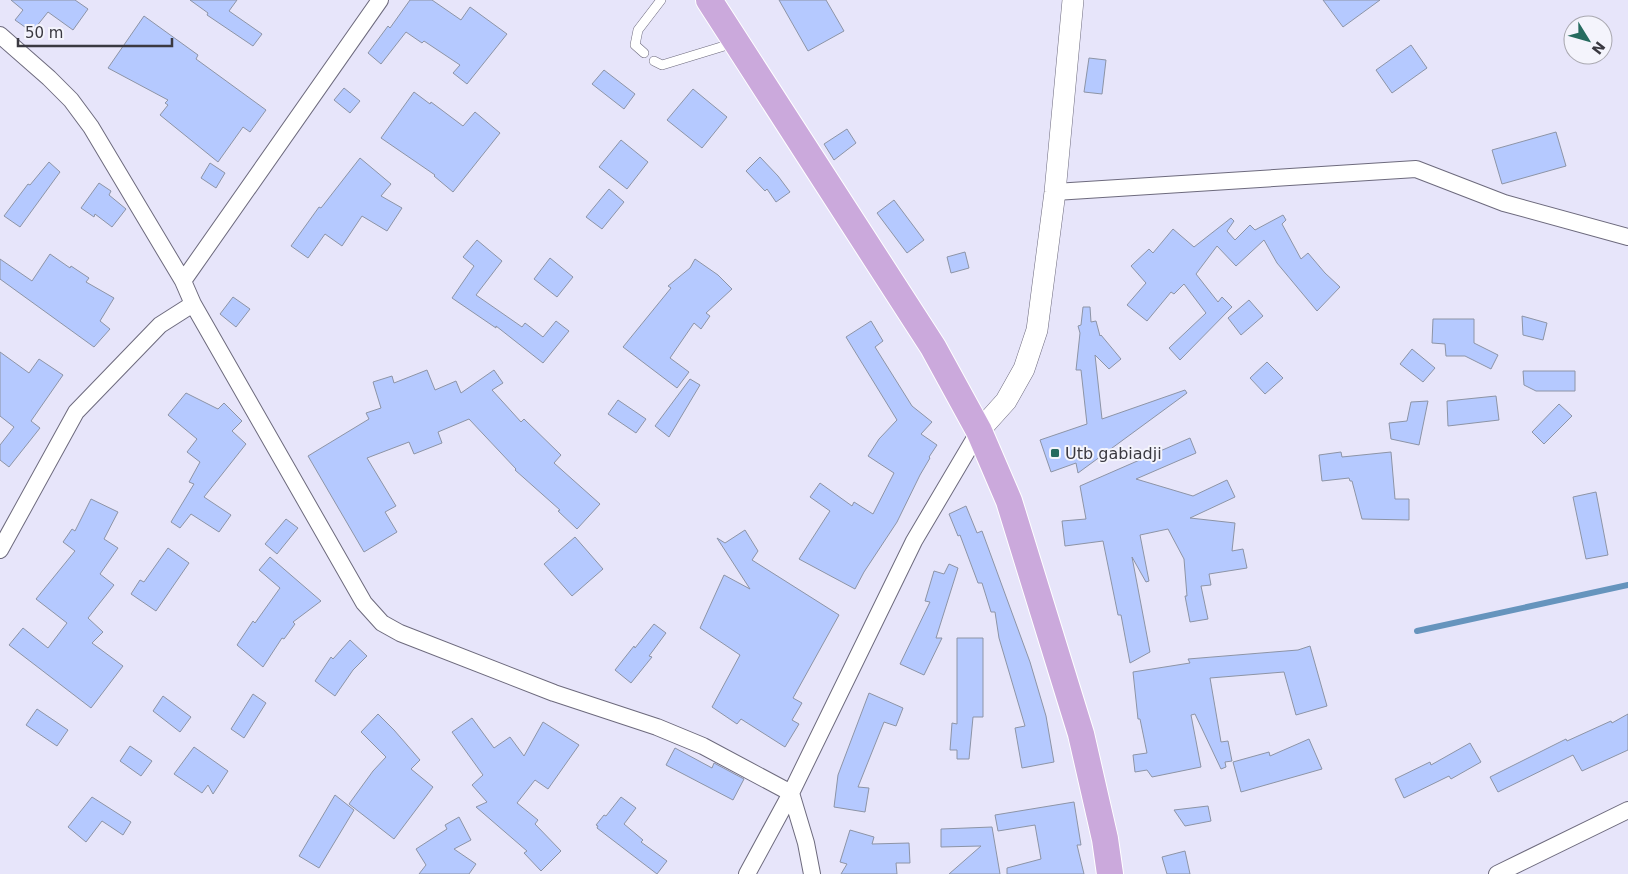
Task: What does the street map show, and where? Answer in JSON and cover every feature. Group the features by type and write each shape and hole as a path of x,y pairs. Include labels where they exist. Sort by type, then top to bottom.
{"main road":[{"path":"709,0 933,346 979,431 1009,501 1081,734 1105,838 1110,874"}],"street":[{"path":"183,281 380,0"},
{"path":"747,874 791,793 914,541 979,431 1006,401 1024,369 1037,330 1055,192 1073,0"},
{"path":"0,35 71,100 91,127 183,281 193,304 364,603 382,623 400,633 554,693 667,730 703,746 791,793 806,844 812,874"},
{"path":"1055,192 1416,169 1504,203 1628,237"},
{"path":"0,550 76,412 160,325 193,304"},
{"path":"1497,874 1628,810"}],"lane":[{"path":"644,53 635,45 638,30 661,0"},
{"path":"654,62 662,65 737,43"}],"building":[{"path":"11,0 75,0 88,9 73,30 48,12 32,32 15,20 23,10"},
{"path":"190,0 237,0 229,11 262,34 253,46 207,15 208,13"},
{"path":"410,0 432,0 461,20 470,7 507,34 467,84 453,73 460,65 424,41 422,43 406,32 381,64 368,53 388,26 390,28"},
{"path":"779,0 826,0 844,31 808,51"},
{"path":"1323,0 1380,0 1343,27"},
{"path":"144,16 198,55 196,59 266,110 250,132 243,127 218,162 160,115 168,105 165,103 168,100 108,68"},
{"path":"1411,45 1427,68 1392,93 1376,70"},
{"path":"1089,58 1106,60 1102,94 1084,92"},
{"path":"604,70 635,94 624,109 592,84"},
{"path":"344,88 360,101 350,113 334,100"},
{"path":"693,89 727,117 702,148 667,120"},
{"path":"414,92 463,126 475,112 500,133 453,192 435,175 381,138"},
{"path":"847,129 856,143 834,160 824,144"},
{"path":"1556,132 1566,166 1502,184 1492,150"},
{"path":"621,140 648,162 627,189 599,167"},
{"path":"760,157 790,192 776,202 767,189 765,191 746,171"},
{"path":"360,158 391,184 381,196 402,208 387,231 362,216 342,246 325,234 308,258 291,246 319,207 321,208"},
{"path":"49,162 60,172 20,227 4,216 28,184 30,185"},
{"path":"210,163 225,173 216,188 201,178"},
{"path":"99,183 111,191 109,195 126,209 112,227 95,214 94,217 81,208"},
{"path":"609,189 624,202 602,229 586,217"},
{"path":"894,200 924,240 907,253 877,213"},
{"path":"1283,215 1286,220 1282,224 1301,259 1308,253 1340,287 1317,311 1277,263 1264,240 1236,266 1217,246 1196,274 1218,302 1222,297 1232,307 1180,360 1169,348 1206,313 1184,284 1174,294 1171,292 1147,321 1127,305 1146,283 1131,266 1149,249 1153,253 1173,229 1194,247 1231,218 1234,221 1227,231 1235,240 1250,225 1255,230"},
{"path":"477,240 502,261 476,295 522,327 525,323 543,337 556,321 569,331 543,363 496,326 496,328 452,298 474,266 463,257"},
{"path":"965,252 969,268 951,273 947,257"},
{"path":"50,254 89,278 86,282 114,298 100,321 110,329 94,347 0,279 0,259 32,281"},
{"path":"550,258 573,277 557,297 534,279"},
{"path":"695,259 718,275 732,289 706,313 710,316 701,329 694,323 670,358 689,372 677,388 623,347 671,288 668,286 690,268"},
{"path":"233,297 250,309 236,327 220,314"},
{"path":"1249,300 1263,316 1241,335 1228,318"},
{"path":"1083,307 1090,307 1091,322 1096,321 1100,336 1121,359 1109,369 1095,355 1102,419 1185,390 1187,393 1078,473 1076,463 1051,472 1040,440 1087,424 1081,370 1076,370 1080,333 1078,326 1081,325"},
{"path":"1522,316 1547,323 1543,340 1523,335"},
{"path":"1433,319 1474,319 1474,343 1498,355 1491,369 1465,356 1446,356 1445,344 1432,343"},
{"path":"871,321 883,341 875,347 912,406 932,422 921,434 937,445 929,457 897,522 855,589 799,559 830,511 810,497 820,483 852,506 854,502 873,514 894,473 868,456 879,439 897,420 846,337"},
{"path":"1412,349 1435,368 1423,382 1400,364"},
{"path":"0,352 29,373 39,359 63,375 31,421 40,428 9,467 0,460 0,445 14,427 0,416"},
{"path":"1267,362 1283,378 1265,394 1250,378"},
{"path":"427,370 435,390 456,381 461,393 494,370 503,383 492,390 521,422 524,419 561,455 554,463 600,504 577,529 558,511 560,510 515,470 469,419 438,432 442,443 414,454 409,442 367,458 396,506 385,512 397,532 364,552 308,456 369,419 366,413 381,408 373,382 392,376 394,383"},
{"path":"1523,371 1575,371 1575,391 1536,391 1524,385"},
{"path":"690,379 700,385 669,437 655,426"},
{"path":"186,393 218,409 224,403 242,421 232,431 246,444 204,497 231,515 219,532 191,514 180,528 171,522 194,484 189,482 200,462 187,452 197,439 168,415"},
{"path":"1496,396 1499,420 1448,426 1447,401"},
{"path":"618,400 646,419 636,433 608,414"},
{"path":"1428,401 1419,445 1391,439 1389,423 1407,421 1411,402"},
{"path":"1559,404 1572,416 1544,444 1532,432"},
{"path":"1190,438 1196,453 1136,479 1193,496 1227,480 1235,497 1190,518 1235,523 1232,551 1243,549 1247,568 1209,574 1211,585 1201,586 1208,619 1190,622 1185,596 1187,596 1184,559 1168,529 1140,535 1149,581 1146,582 1132,557 1150,652 1130,663 1121,615 1118,615 1103,541 1065,546 1062,521 1086,519 1080,486"},
{"path":"1341,452 1342,457 1391,452 1395,499 1409,499 1409,520 1362,519 1352,481 1349,478 1322,481 1319,455"},
{"path":"1596,492 1608,555 1586,559 1573,497"},
{"path":"91,499 118,512 104,539 118,548 100,574 114,585 88,618 103,632 92,643 123,666 91,708 9,645 23,628 48,648 67,623 36,599 75,551 63,542 72,529 75,531"},
{"path":"966,506 977,533 982,531 1030,662 1046,716 1054,762 1022,768 1015,728 1025,726 999,638 995,612 991,612 982,583 978,583 960,535 958,536 949,514"},
{"path":"286,519 298,528 277,554 265,544"},
{"path":"745,530 758,551 752,560 839,615 793,698 802,703 792,720 799,724 785,747 741,719 737,724 712,707 740,655 700,628 724,575 750,589 717,538 725,543"},
{"path":"575,537 603,569 572,596 544,564"},
{"path":"168,548 189,563 156,611 131,594 140,580 144,582"},
{"path":"270,557 321,601 293,622 295,624 284,639 282,638 263,667 237,645 253,621 255,623 280,588 259,570"},
{"path":"949,564 958,568 936,638 942,638 924,675 900,664 930,602 925,601 934,571 944,574"},
{"path":"654,624 666,633 649,656 652,657 631,683 615,670"},
{"path":"957,638 983,638 983,717 973,717 969,759 957,759 957,750 950,750 952,723 957,724"},
{"path":"350,640 367,656 353,670 335,696 315,681 331,657 333,659"},
{"path":"1310,646 1327,706 1296,715 1284,672 1210,678 1221,742 1228,741 1232,761 1225,762 1226,767 1221,769 1195,714 1191,715 1201,767 1152,777 1147,770 1135,772 1133,755 1147,753 1140,719 1138,719 1133,672 1190,663 1188,659 1298,650"},
{"path":"869,693 903,708 896,726 884,722 858,787 869,788 865,812 834,807 838,775"},
{"path":"253,694 266,703 244,738 231,729"},
{"path":"163,696 191,717 180,732 153,711"},
{"path":"37,709 68,730 57,746 26,725"},
{"path":"378,714 420,760 411,769 433,787 394,839 349,804 373,771 386,757 361,732"},
{"path":"1628,714 1628,750 1582,771 1573,755 1498,792 1490,777 1566,739 1567,741 1611,721 1612,723"},
{"path":"472,718 494,748 510,737 524,756 543,722 579,745 548,789 535,780 517,803 538,820 535,824 561,851 541,871 524,853 527,851 476,807 487,802 472,785 483,775 452,732"},
{"path":"1309,739 1322,769 1241,792 1233,762 1269,752 1270,756"},
{"path":"1470,743 1481,762 1451,779 1449,776 1404,798 1395,779 1430,762 1431,765"},
{"path":"130,746 152,761 141,776 120,761"},
{"path":"194,747 228,771 213,794 208,785 202,793 174,774"},
{"path":"675,748 712,768 714,763 744,779 733,800 666,765"},
{"path":"335,795 354,810 319,868 299,856"},
{"path":"92,797 131,822 123,835 102,821 86,842 68,827"},
{"path":"621,797 636,808 624,824 643,840 641,842 667,861 657,874 597,828 598,826 596,825"},
{"path":"1074,802 1081,845 1077,845 1084,874 1007,874 1007,868 1041,859 1035,825 998,831 995,815"},
{"path":"1208,806 1211,821 1185,826 1174,810"},
{"path":"459,817 471,840 454,849 476,864 469,874 419,874 426,865 416,849 447,829 445,825"},
{"path":"992,827 1000,874 949,874 981,846 941,847 941,829"},
{"path":"850,830 874,837 872,844 909,843 910,863 896,863 897,874 841,874 847,864 840,862"},
{"path":"1185,851 1190,874 1167,874 1162,857"}],"waterway":[{"path":"1417,631 1628,585"}],"place":[{"name":"Utb gabiadji","path":"1055,453"}]}
